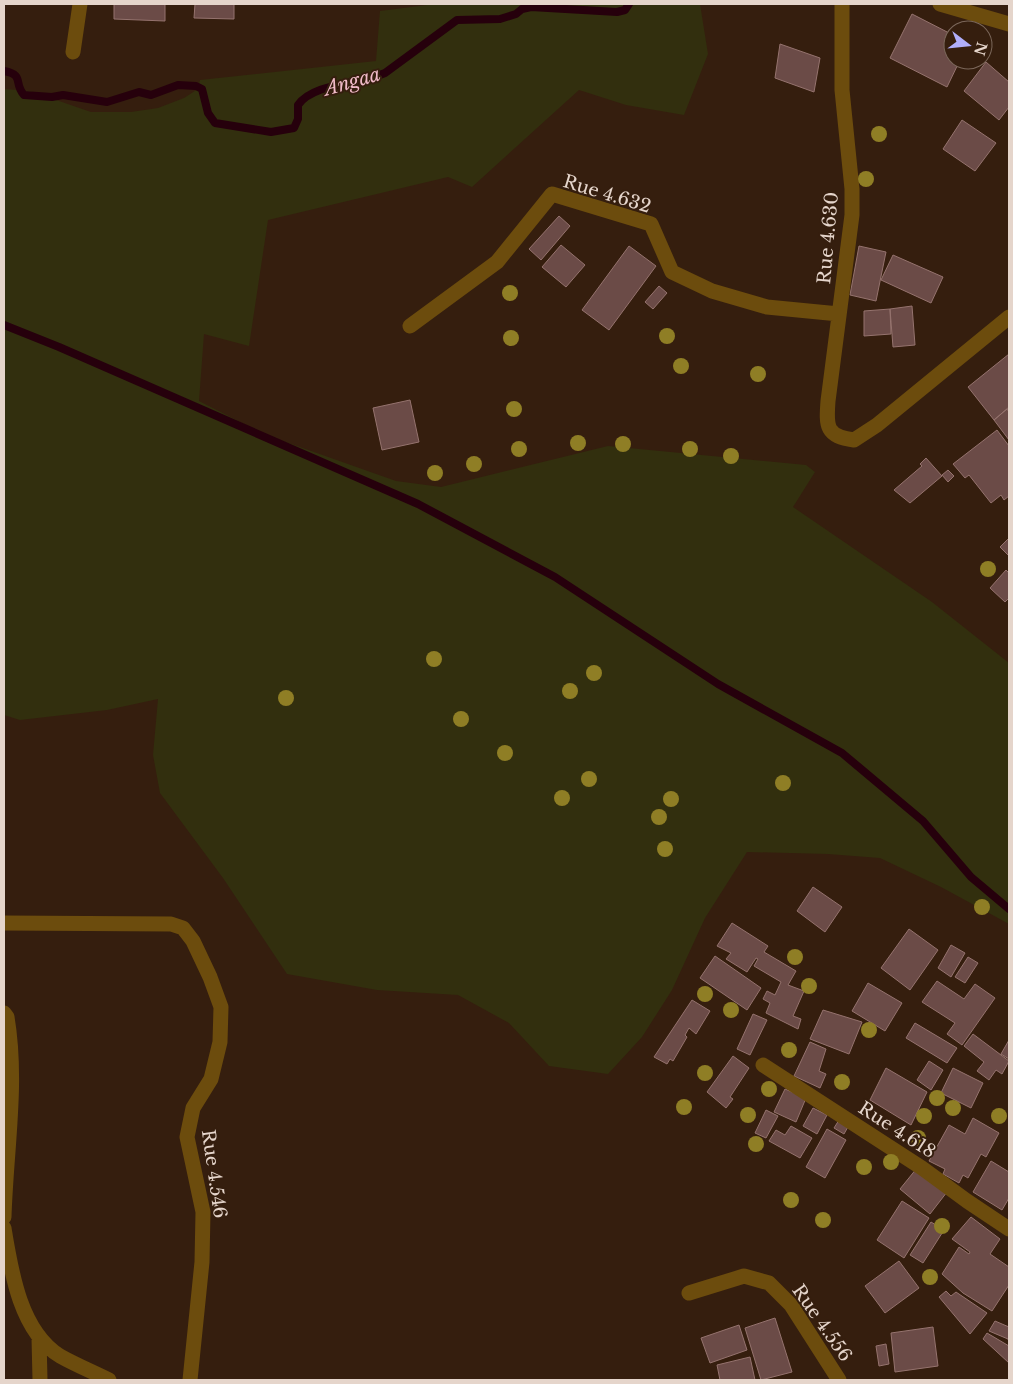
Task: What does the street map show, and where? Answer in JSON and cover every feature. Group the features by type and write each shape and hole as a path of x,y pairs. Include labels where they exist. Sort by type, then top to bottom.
{"street":[{"path":"73,52 80,4"},
{"name":"Rue 4.630","path":"842,4 842,90 852,189 852,215 827,422 832,433 841,438 854,440 876,425 1009,317"},
{"path":"940,4 1009,24"},
{"name":"Rue 4.632","path":"410,326 497,262 552,194 650,224 672,272 712,291 766,307 839,314"},
{"name":"Rue 4.546","path":"4,922 154,922 171,924 183,928 193,941 210,977 221,1007 220,1042 211,1079 193,1108 187,1137 203,1212 202,1262 190,1380"},
{"path":"4,1013 12,1047 12,1091 4,1217"},
{"name":"Rue 4.618","path":"763,1065 922,1168 1009,1229"},
{"path":"4,1228 9,1256 26,1315 39,1338 59,1356 109,1380"},
{"name":"Rue 4.556","path":"689,1293 744,1276 769,1284 791,1305 839,1380"},
{"path":"39,1338 40,1380"}],"shaded area":[{"path":"435,4 700,4 708,54 684,115 626,105 579,90 472,187 448,177 268,220 249,346 204,334 199,401 266,435 396,481 441,487 608,446 806,465 815,472 793,507 932,602 1009,663 1009,924 941,887 880,858 828,854 747,852 705,918 672,990 642,1037 608,1074 549,1066 509,1023 458,995 377,990 287,974 223,878 160,793 153,755 158,699 107,710 20,720 4,715 4,89 30,91 91,112 131,112 158,108 184,98 198,89 200,80 376,61 380,11"}],"building":[{"path":"114,4 165,4 165,21 114,19"},
{"path":"195,4 234,4 234,19 194,18"},
{"path":"912,14 943,30 943,70 955,70 947,87 890,58"},
{"path":"780,44 820,58 814,92 775,78"},
{"path":"993,68 1009,82 1009,107 999,120 964,91 980,70 993,70"},
{"path":"962,120 996,143 975,171 943,149"},
{"path":"559,216 570,226 541,260 529,249"},
{"path":"561,245 585,265 566,287 542,267"},
{"path":"629,246 656,266 609,330 582,310"},
{"path":"859,246 886,252 876,301 850,295"},
{"path":"893,255 943,277 931,303 881,280"},
{"path":"659,286 667,293 653,309 645,302"},
{"path":"912,306 915,345 893,347 890,309"},
{"path":"890,309 891,334 864,336 864,311"},
{"path":"1009,354 1009,407 994,420 968,387"},
{"path":"410,400 419,442 382,450 373,408"},
{"path":"1007,409 1009,412 1009,440 994,420"},
{"path":"997,430 1009,446 1009,496 1004,500 1001,495 991,503 969,475 965,478 953,464"},
{"path":"926,458 942,476 910,503 894,490 922,466 920,464"},
{"path":"948,470 954,476 948,482 942,475"},
{"path":"1009,538 1009,556 1000,547"},
{"path":"1006,570 1009,573 1009,598 1005,602 990,588"},
{"path":"813,887 842,907 825,932 797,911"},
{"path":"732,923 768,946 764,952 796,971 788,985 804,991 793,1016 801,1019 798,1029 766,1013 770,1003 763,999 767,991 775,995 781,982 754,966 758,959 756,958 747,972 726,959 731,953 717,946"},
{"path":"909,929 938,950 910,990 881,968"},
{"path":"951,945 965,953 951,977 938,968"},
{"path":"715,956 761,988 747,1010 700,978"},
{"path":"968,957 978,963 965,983 955,977"},
{"path":"937,981 964,999 975,984 995,998 962,1045 947,1034 955,1023 922,1002"},
{"path":"868,983 902,1003 885,1031 852,1011"},
{"path":"692,1000 710,1011 696,1034 689,1028 685,1035 687,1037 673,1061 670,1059 667,1064 654,1057"},
{"path":"823,1010 862,1022 849,1054 810,1039"},
{"path":"753,1014 767,1020 750,1055 737,1049"},
{"path":"915,1023 957,1048 947,1063 906,1038"},
{"path":"973,1034 1009,1061 1002,1074 996,1070 989,1080 977,1071 984,1062 964,1046"},
{"path":"1009,1040 1009,1059 1001,1054"},
{"path":"810,1042 826,1049 819,1071 826,1074 820,1088 794,1076"},
{"path":"733,1056 749,1068 730,1097 733,1099 726,1108 707,1092"},
{"path":"929,1061 943,1070 931,1090 917,1080"},
{"path":"886,1068 927,1092 911,1125 870,1100"},
{"path":"953,1068 983,1083 971,1108 941,1093"},
{"path":"785,1089 806,1098 796,1122 774,1112"},
{"path":"813,1108 827,1115 817,1134 803,1126"},
{"path":"766,1110 778,1116 766,1138 755,1133"},
{"path":"973,1118 999,1133 986,1157 981,1154 968,1178 963,1175 959,1183 943,1174 945,1169 929,1161 949,1125 965,1134"},
{"path":"839,1120 849,1125 844,1134 834,1128"},
{"path":"791,1126 812,1138 800,1158 769,1141 776,1130 785,1135"},
{"path":"827,1129 846,1140 825,1178 806,1167"},
{"path":"991,1161 1009,1172 1009,1198 1002,1210 973,1192"},
{"path":"917,1168 947,1192 930,1214 900,1189"},
{"path":"902,1201 929,1218 904,1258 877,1240"},
{"path":"971,1217 1000,1239 990,1254 1009,1267 1009,1285 992,1311 963,1293 942,1274 959,1247 969,1254 970,1252 952,1239"},
{"path":"931,1222 944,1230 923,1263 910,1255"},
{"path":"899,1261 919,1288 885,1313 865,1286"},
{"path":"946,1291 951,1296 956,1292 987,1313 970,1334 939,1297"},
{"path":"775,1318 792,1372 761,1380 745,1328"},
{"path":"995,1321 1009,1327 1009,1342 1008,1339 989,1331"},
{"path":"739,1325 747,1350 710,1363 701,1338"},
{"path":"933,1327 938,1366 895,1372 891,1333"},
{"path":"987,1333 1009,1346 1009,1363 983,1339"},
{"path":"886,1344 889,1364 879,1366 876,1346"},
{"path":"750,1357 755,1380 720,1380 717,1365"}],"waterway":[{"name":"Angaa","path":"4,71 17,77 19,87 24,95 52,97 63,95 107,102 139,92 151,95 178,85 196,86 202,89 208,113 215,123 271,132 294,128 298,119 298,105 314,92 385,73 457,20 500,19 531,7 617,12 625,10 629,4"},
{"path":"4,325 59,347 418,504 555,577 718,684 842,753 923,821 971,877 1009,909"}]}
